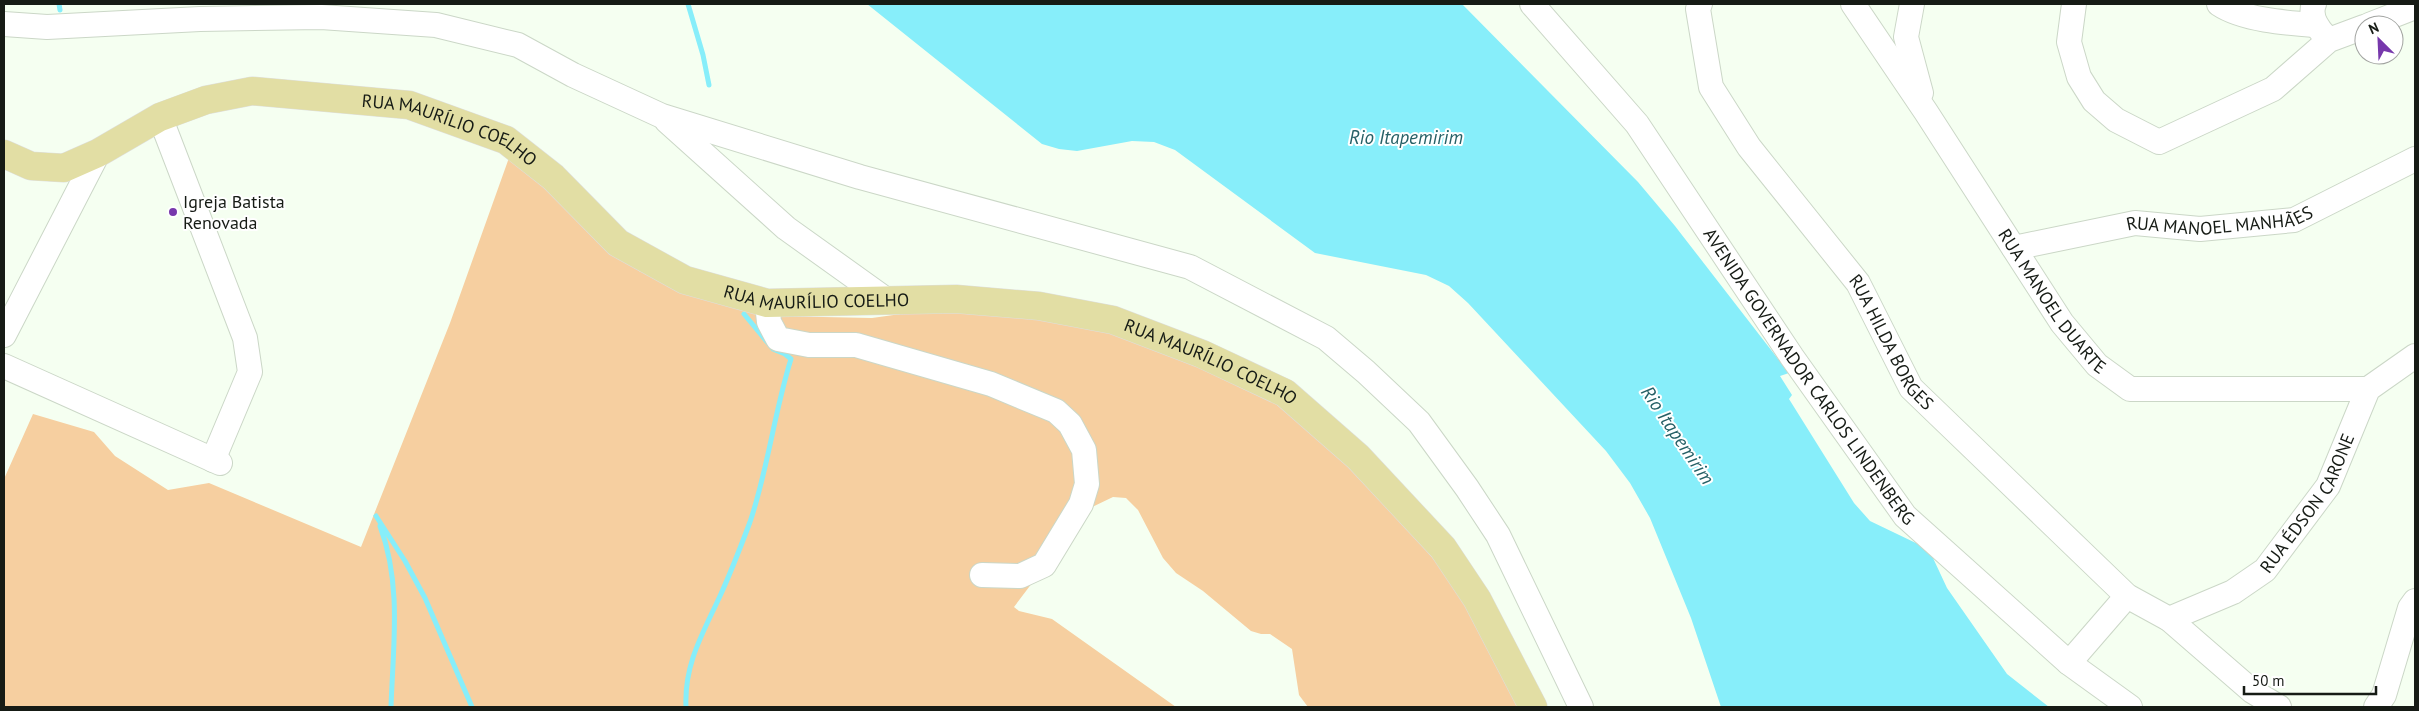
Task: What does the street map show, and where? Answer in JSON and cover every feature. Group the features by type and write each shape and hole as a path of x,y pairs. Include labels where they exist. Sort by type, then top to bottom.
{"main road":[{"name":"RUA MAURÍLIO COELHO","path":"4,154 31,166 64,168 98,153 160,117 206,100 252,91 409,105 506,140 553,177 618,243 685,280 767,303 956,299 1039,306 1113,320 1202,354 1285,393 1358,457 1443,548 1476,599 1533,707"}],"street":[{"name":"AVENIDA GOVERNADOR CARLOS LINDENBERG","path":"1532,4 1637,124 1792,357 1905,516 2069,664 2130,707"},
{"name":"RUA HILDA BORGES","path":"1700,4 1698,9 1711,87 1750,147 1858,283 1912,388 2127,596 2169,619 2252,691 2279,707"},
{"name":"RUA MANOEL DUARTE","path":"1853,4 1926,112 2062,323 2097,365 2130,389 2368,389"},
{"path":"1912,4 1906,37 1926,112"},
{"path":"2074,4 2068,42 2079,76 2094,101 2116,120 2159,142 2273,89 2320,23"},
{"path":"2219,4 2228,10 2282,22 2354,26"},
{"path":"2395,15 2415,7"},
{"path":"4,24 47,27 200,19 321,16 436,25 518,45 573,75 662,116 860,177 1190,267 1326,338 1366,372 1419,422 1498,534 1581,707"},
{"path":"662,116 786,228 888,301"},
{"path":"4,366 216,462 250,372 249,356 245,338 160,117"},
{"path":"4,335 98,153"},
{"name":"RUA MANOEL MANHÃES","path":"2014,248 2135,222 2200,229 2294,220 2415,158"},
{"path":"767,303 770,322 778,339 809,345 856,345 991,384 1056,411 1070,424 1084,450 1087,484 1081,504 1044,565 1020,576 982,575"},
{"path":"2368,389 2415,356"},
{"name":"RUA ÉDSON CARONE","path":"2169,619 2233,592 2265,570 2328,486 2368,389"},
{"path":"2069,664 2127,596"},
{"path":"2376,707 2384,695 2410,608 2415,601"}],"shaded area":[{"path":"510,155 543,180 639,271 721,303 773,316 872,318 915,312 1007,312 1130,336 1289,408 1394,511 1449,578 1525,707 1308,707 1299,695 1292,649 1270,634 1251,631 1203,591 1176,573 1163,558 1138,510 1126,498 1113,497 1088,509 1014,607 1019,611 1052,619 1176,707 4,707 4,479 33,414 94,432 115,456 168,490 209,483 361,547 450,323"}],"water":[{"name":"Rio Itapemirim","path":"867,4 1462,4 1638,182 1675,226 1789,373 1780,376 1792,395 1789,399 1854,503 1870,521 1920,545 1933,558 1947,588 2007,674 2049,707 1721,707 1691,618 1650,518 1630,483 1606,451 1468,303 1449,286 1426,275 1315,253 1175,150 1154,142 1132,141 1077,151 1059,149 1042,144"}],"waterway":[{"path":"59,4 60,10"},
{"path":"688,4 703,55 709,85"},
{"path":"686,707 686,691 691,663 750,522 791,359 773,349 744,314"},
{"path":"376,516 405,561 425,598 472,707"},
{"path":"380,526 387,548 394,593 391,707"}],"place":[{"name":"Igreja Batista Renovada","path":"173,212"}]}
